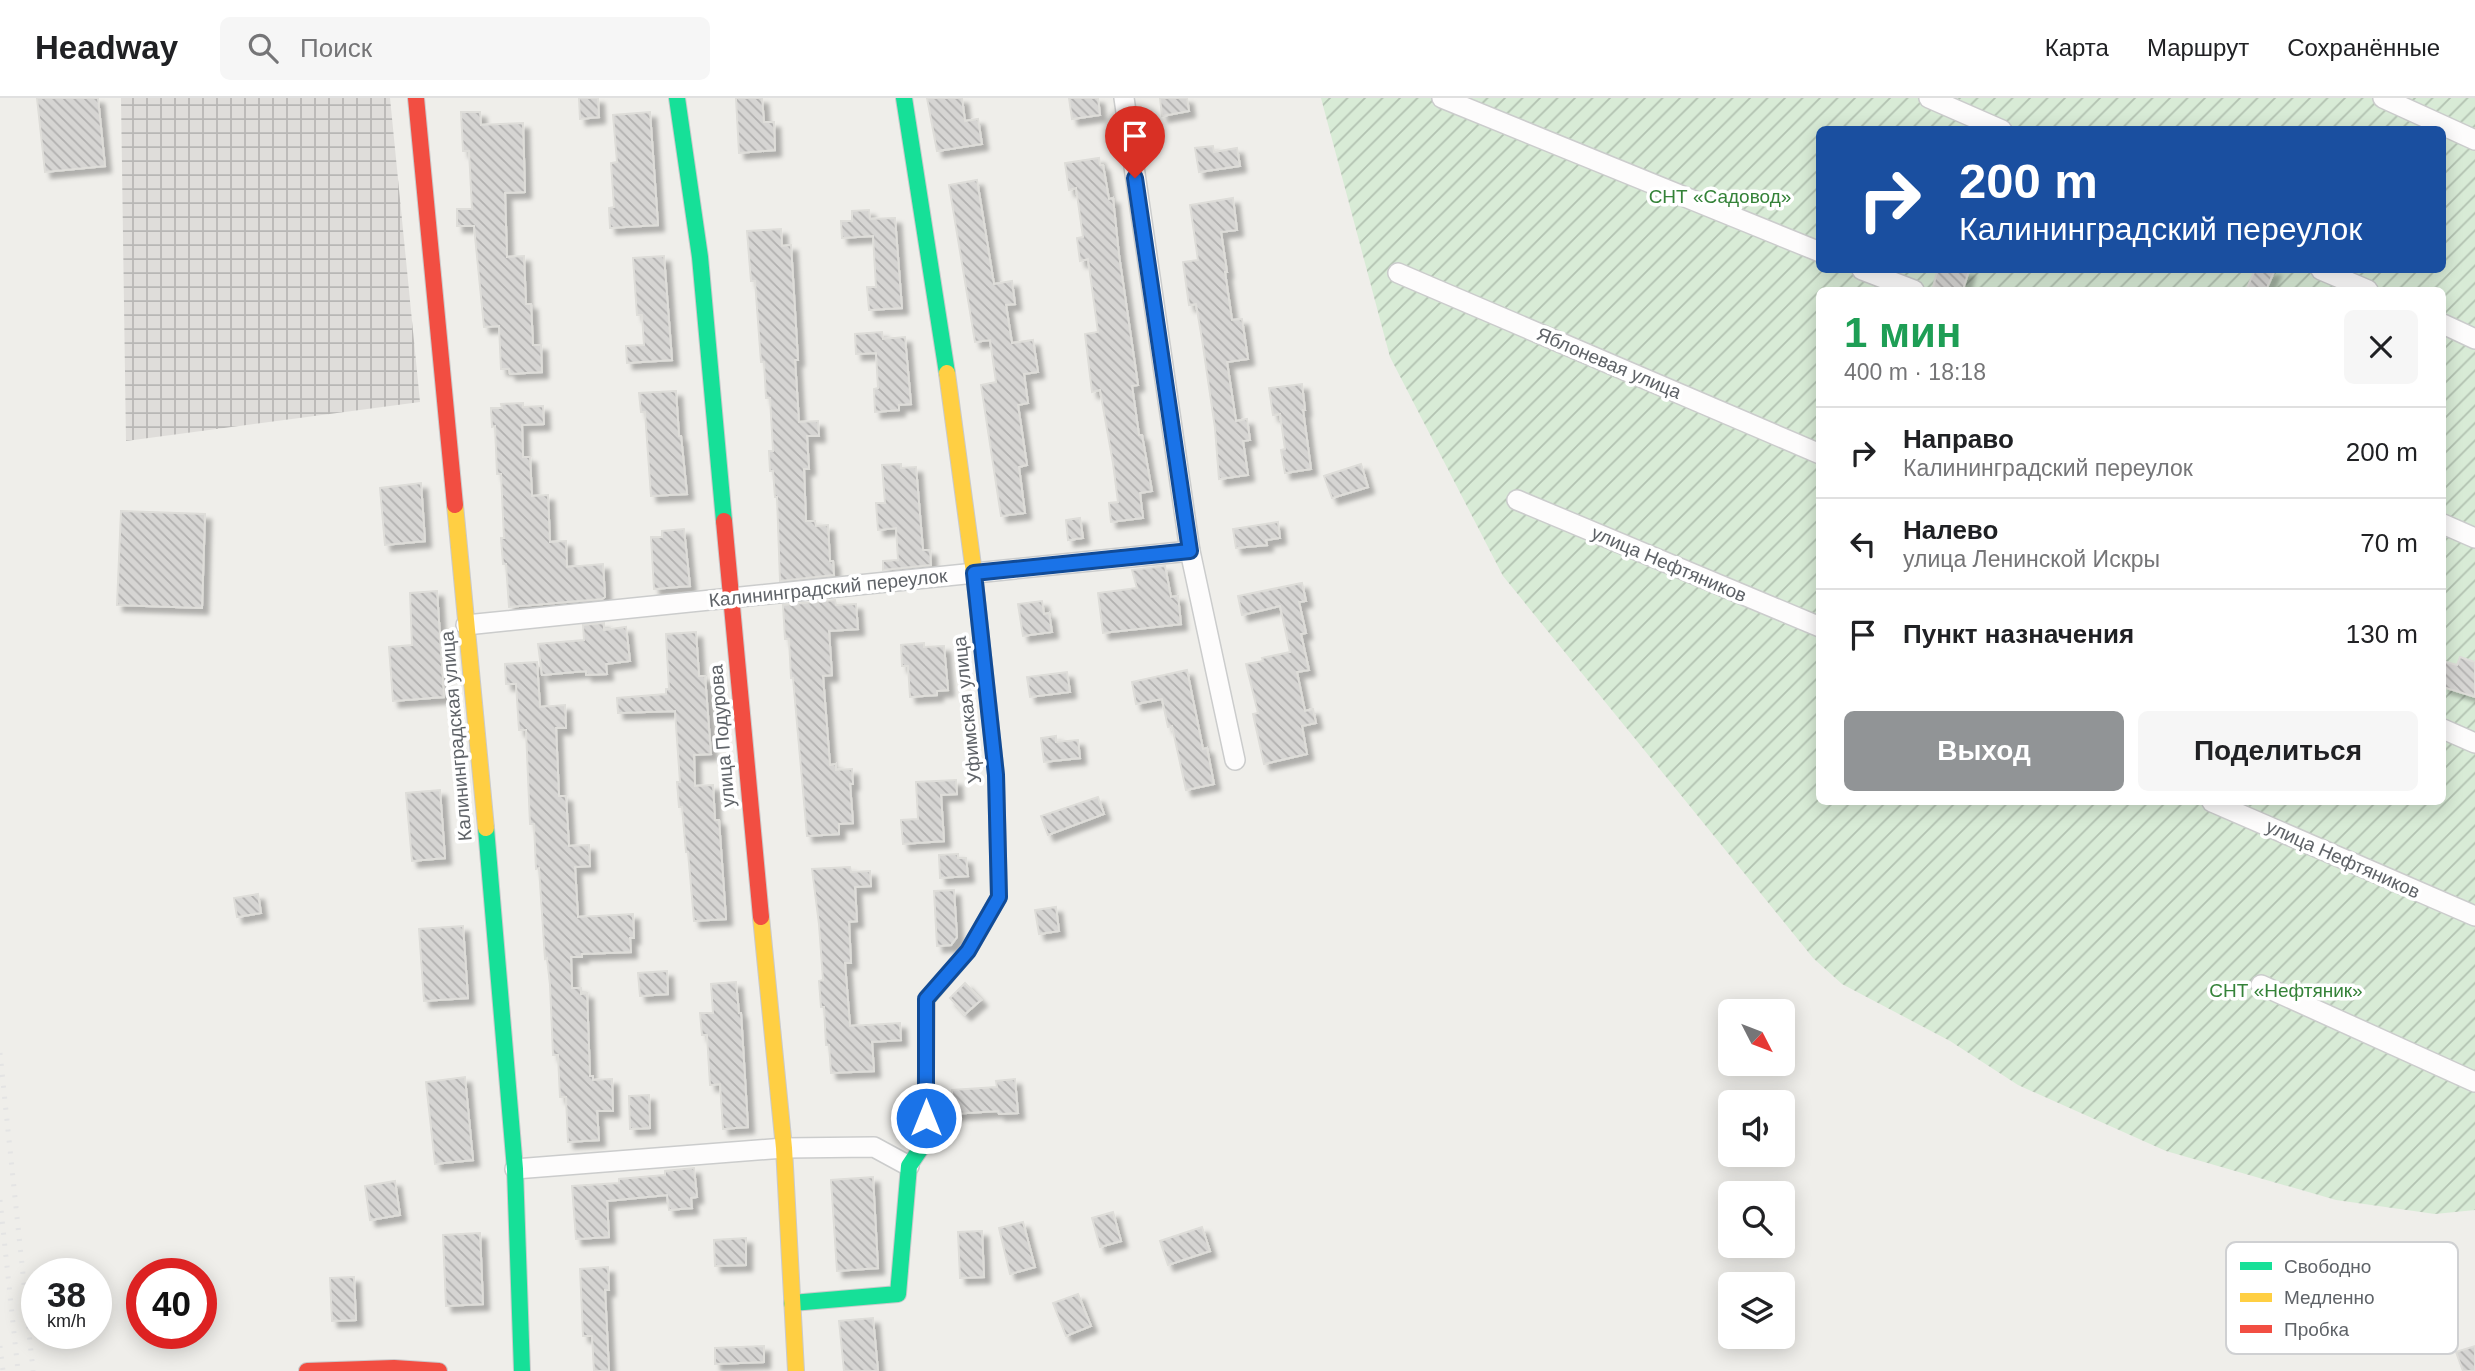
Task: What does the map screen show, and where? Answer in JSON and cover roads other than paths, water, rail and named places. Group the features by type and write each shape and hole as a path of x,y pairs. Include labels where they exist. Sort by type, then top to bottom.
{"street":[{"name":"Калининградская улица","path":"416,98 516,1169 522,1371"},
{"name":"улица Подурова","path":"677,98 701,257 783,1148 796,1371"},
{"name":"Уфимская улица","path":"792,1303 898,1294 909,1166 925,1142 926,999 968,951 999,897 996,775 974,573 952,402 904,98"},
{"path":"1124,98 1190,551 1236,760"},
{"path":"1442,98 1816,250"},
{"path":"1929,98 1992,126"},
{"path":"2383,98 2444,126"},
{"path":"2446,127 2475,140"},
{"name":"Яблоневая улица","path":"1398,273 1816,452"},
{"path":"1870,273 1906,287"},
{"path":"2328,273 2361,287"},
{"path":"2446,325 2475,339"},
{"name":"улица Нефтяников","path":"1517,500 1816,625"},
{"path":"2446,525 2475,538"},
{"name":"Калининградский переулок","path":"466,625 1190,551"},
{"path":"2446,730 2475,743"},
{"name":"улица Нефтяников","path":"2219,805 2475,916"},
{"path":"2261,985 2475,1082"},
{"path":"516,1169 783,1148 874,1147 909,1166"},
{"path":"307,1371 394,1368 439,1371"}],"railway":[{"path":"0,1053 33,1371"},
{"path":"0,1200 18,1371"},
{"path":"0,1346 3,1371"}],"park label":[{"name":"СНТ «Садовод»","path":"1720,196"},
{"name":"СНТ «Нефтяник»","path":"2286,990"}]}
